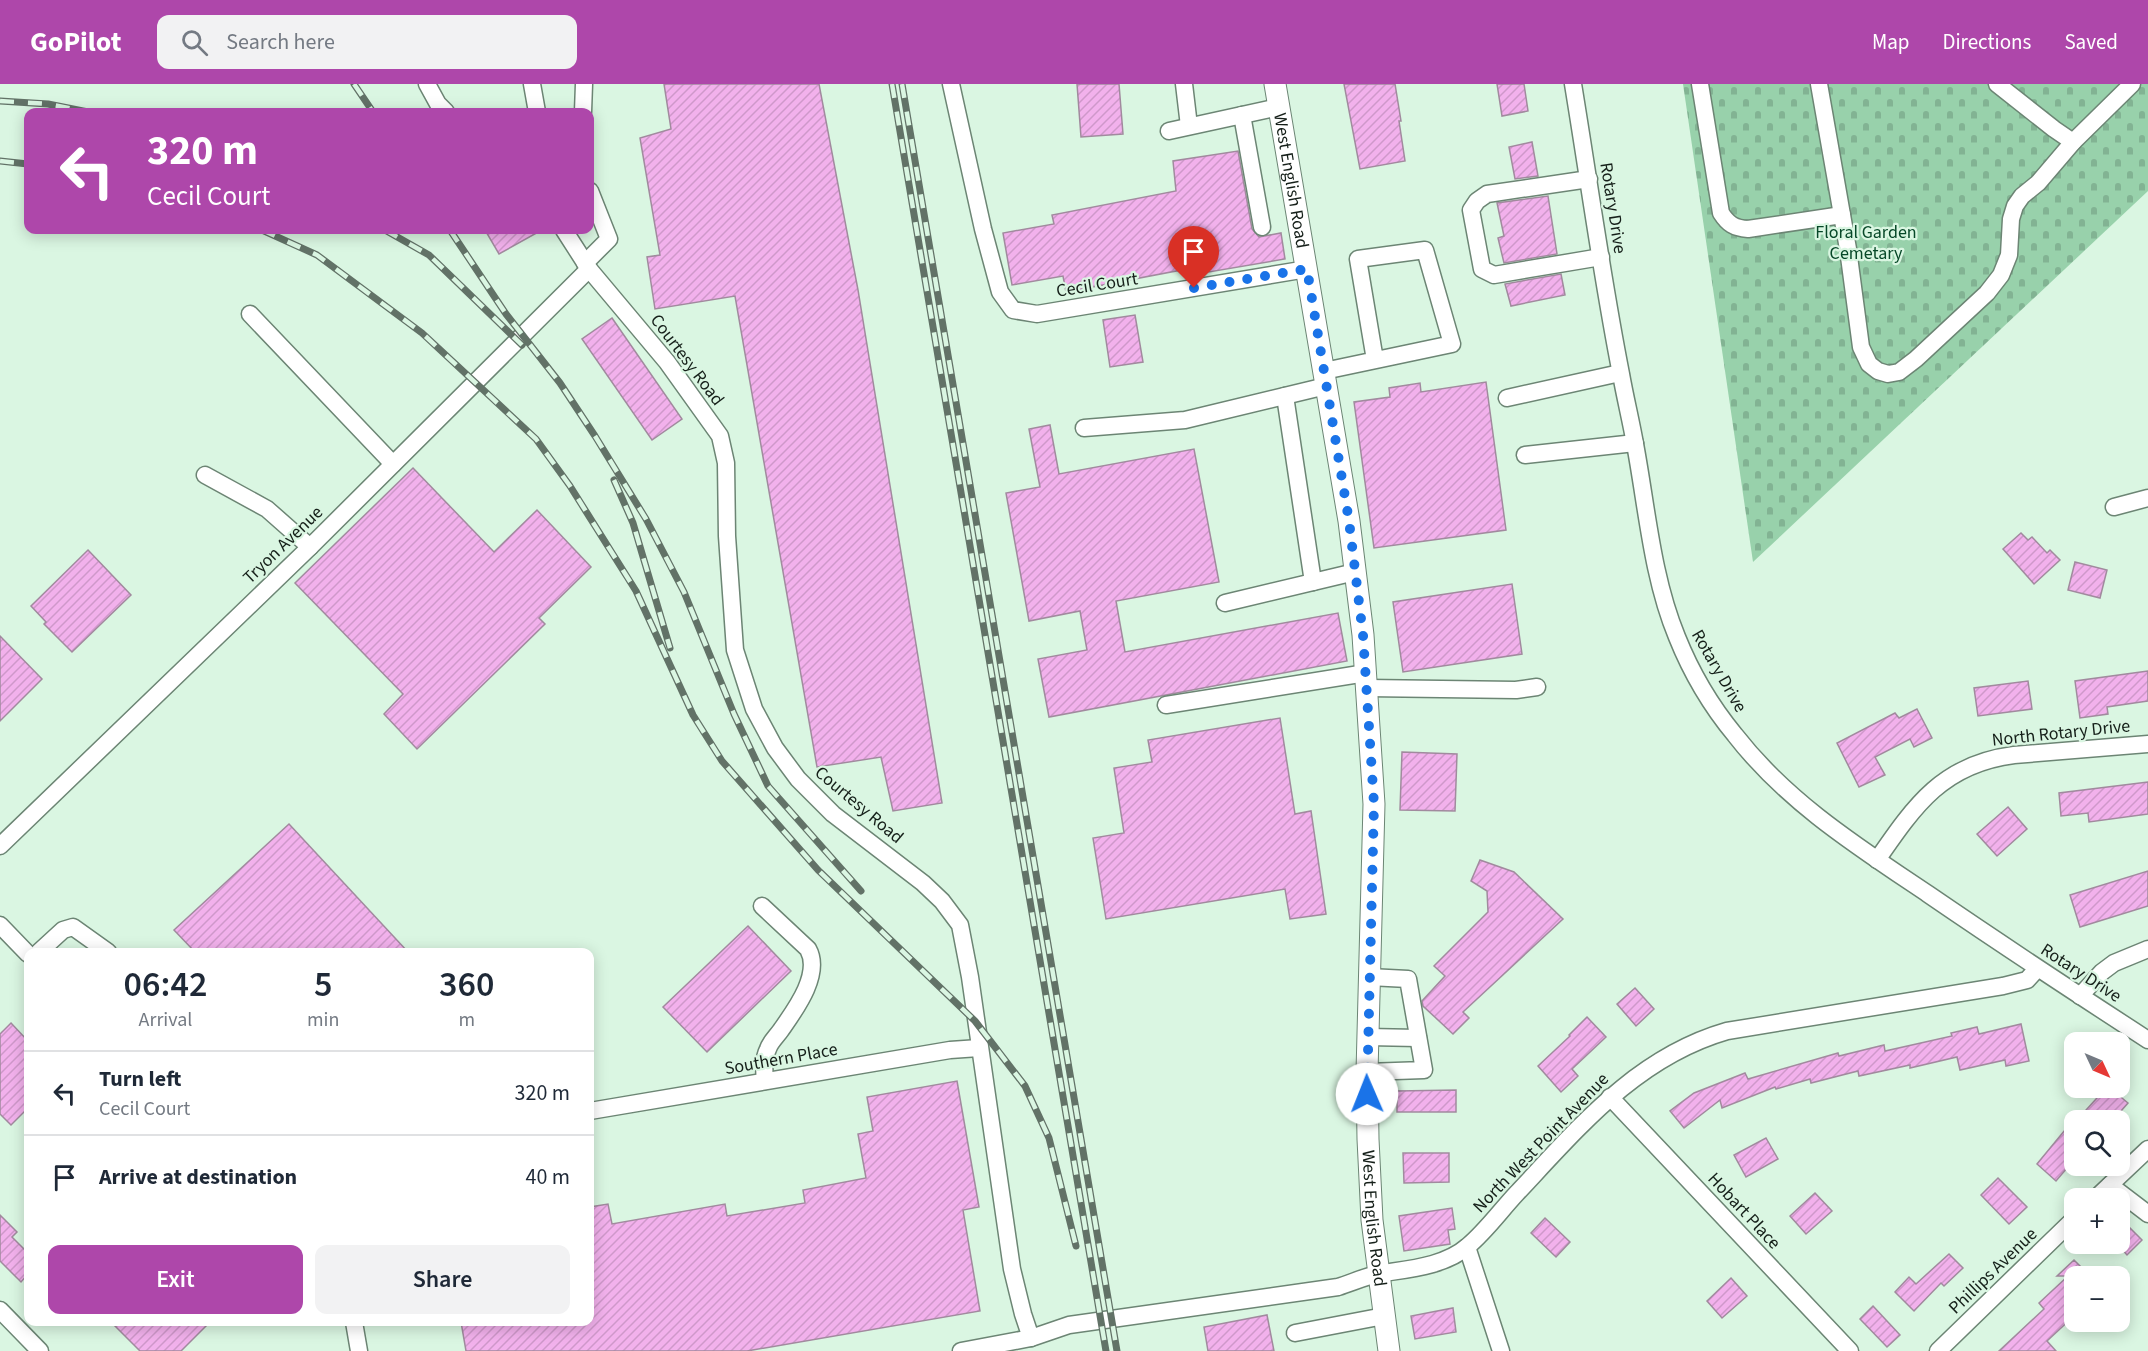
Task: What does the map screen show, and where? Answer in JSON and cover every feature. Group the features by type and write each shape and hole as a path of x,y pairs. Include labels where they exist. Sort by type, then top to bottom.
{"main road":[{"name":"West English Road","path":"1275,84 1356,572 1363,635 1374,804 1367,1072 1372,1220 1389,1351"}],"street":[{"path":"427,84 442,108"},
{"path":"532,84 536,108"},
{"path":"583,108 584,84"},
{"name":"Cecil Court","path":"951,84 983,229 1000,292 1013,310 1037,314 1307,269"},
{"path":"1184,84 1189,126"},
{"name":"Rotary Drive","path":"1573,84 1620,373 1635,443 1654,556 1676,635 1699,683 1735,735 1785,790 1835,832 2037,969 2148,1040"},
{"path":"1700,84 1721,213 1727,222 1737,228 1748,229 1842,215"},
{"path":"1819,84 1842,215 1861,347 1869,364 1878,371 1888,374 1899,372 1979,301 1994,284 2009,255 2011,219 2015,206 2022,196 2052,168 2073,142 2132,84"},
{"path":"1997,84 2073,142"},
{"path":"1169,131 1279,107"},
{"path":"1242,115 1262,227"},
{"path":"1589,179 1487,194 1477,201 1471,210 1482,269 1494,275 1601,256"},
{"name":"Tryon Avenue","path":"0,846 310,547 587,266 609,239 594,201"},
{"name":"Courtesy Road","path":"567,234 587,266 667,362 720,436 726,464 727,536 735,650 754,709 775,748 798,779 833,814 923,883 942,901 960,925 970,977 1012,1269 1031,1338"},
{"path":"1084,428 1185,420 1285,396 1375,360 1452,344 1425,250 1358,259 1375,360"},
{"path":"250,314 393,464"},
{"path":"1507,398 1620,373"},
{"path":"1285,396 1313,582"},
{"path":"1525,455 1635,443"},
{"path":"205,475 267,509 310,547"},
{"path":"2114,507 2148,498"},
{"path":"1225,603 1356,572"},
{"path":"1166,705 1366,680 1416,690 1516,690 1537,687"},
{"name":"North Rotary Drive","path":"1877,860 1901,824 1931,790 1967,767 1994,758 2014,755 2148,744"},
{"path":"762,906 808,949 811,959 811,971 798,1006 768,1048 764,1066 765,1081"},
{"path":"0,925 24,950"},
{"path":"43,948 63,930 72,927 102,948"},
{"path":"2080,996 2102,972 2114,963 2148,949"},
{"name":"North West Point Avenue","path":"961,1351 1031,1338 1069,1325 1338,1287 1378,1274 1441,1261 1467,1247 1610,1097 1630,1080 1700,1039 1727,1031 2011,984 2027,980 2037,969"},
{"path":"1367,1072 1424,1070 1408,979 1369,977"},
{"path":"1368,1037 1418,1038"},
{"name":"Southern Place","path":"594,1110 950,1050 979,1048"},
{"name":"Hobart Place","path":"1610,1097 1850,1351"},
{"path":"2107,1188 2148,1149"},
{"path":"2110,1185 2148,1214"},
{"name":"Phillips Avenue","path":"1938,1351 2064,1229"},
{"path":"1467,1247 1501,1351"},
{"path":"0,1310 40,1351"},
{"path":"1295,1333 1384,1316"},
{"path":"355,1326 359,1351"}],"green space":[{"name":"Floral Garden Cemetary","path":"1683,84 2148,84 2148,191 1753,562"}],"building":[{"path":"664,84 819,84 858,290 942,803 893,811 881,757 817,767 735,296 655,309 647,257 660,255 640,138 671,129"},
{"path":"1077,84 1119,84 1123,134 1081,137"},
{"path":"1344,84 1395,84 1405,161 1360,169"},
{"path":"1497,84 1524,84 1528,111 1502,116"},
{"path":"1532,142 1538,176 1515,179 1509,147"},
{"path":"1238,151 1252,229 1259,237 1281,233 1285,259 1209,272 1208,265 1066,292 1063,276 1012,285 1003,233 1054,224 1052,215 1176,191 1173,161"},
{"path":"1548,196 1557,254 1504,263 1498,238 1504,236 1497,203"},
{"path":"487,234 535,234 499,254"},
{"path":"1561,274 1565,295 1511,306 1505,284"},
{"path":"1135,315 1143,362 1110,367 1103,320"},
{"path":"612,318 682,419 652,440 582,339"},
{"path":"1486,382 1506,530 1374,548 1354,402 1390,397 1389,388 1420,383 1421,392"},
{"path":"1050,425 1059,474 1194,449 1219,582 1116,601 1125,652 1338,613 1347,661 1049,717 1038,659 1087,650 1080,611 1029,621 1006,493 1040,487 1029,429"},
{"path":"413,468 494,552 537,510 591,567 539,618 545,624 417,749 384,714 403,694 295,583"},
{"path":"2021,533 2028,540 2032,537 2047,553 2050,550 2060,560 2034,584 2003,549"},
{"path":"88,550 131,595 72,652 44,624 46,622 31,606"},
{"path":"2075,562 2107,570 2100,598 2068,590"},
{"path":"1512,584 1522,654 1403,672 1393,602"},
{"path":"0,636 42,679 0,721"},
{"path":"2148,671 2148,701 2107,707 2108,714 2080,718 2075,681"},
{"path":"2028,681 2032,709 1978,716 1974,688"},
{"path":"1917,709 1932,738 1914,747 1910,739 1875,757 1885,775 1859,787 1837,743 1895,713 1899,718"},
{"path":"1280,718 1295,814 1311,811 1326,914 1290,919 1285,889 1106,919 1093,838 1124,833 1114,768 1152,762 1148,740"},
{"path":"1402,752 1457,754 1455,811 1400,810"},
{"path":"2148,782 2148,814 2089,822 2088,813 2061,816 2059,793"},
{"path":"2008,807 2027,829 1997,856 1977,834"},
{"path":"289,824 404,948 191,948 174,930"},
{"path":"1480,860 1514,872 1563,919 1463,1012 1469,1018 1453,1034 1423,1006 1422,1001 1445,976 1434,966 1488,912 1487,891 1471,881"},
{"path":"2148,871 2148,906 2080,927 2070,895"},
{"path":"748,926 791,971 707,1052 663,1007"},
{"path":"1635,988 1654,1009 1636,1026 1617,1004"},
{"path":"1587,1017 1606,1037 1572,1069 1578,1076 1561,1092 1538,1066"},
{"path":"11,1023 24,1037 24,1112 11,1125 0,1114 0,1034"},
{"path":"2021,1024 2029,1061 2006,1066 2005,1060 1960,1070 1957,1057 1910,1068 1910,1065 1859,1076 1858,1071 1811,1083 1810,1079 1776,1089 1775,1087 1722,1108 1720,1100 1684,1128 1670,1111 1694,1093 1745,1073 1748,1079 1838,1053 1839,1056 1884,1045 1885,1051 1952,1036 1951,1033 1977,1027 1979,1034"},
{"path":"957,1081 979,1207 963,1210 980,1311 747,1351 466,1351 462,1326 594,1326 594,1206 608,1204 612,1224 725,1204 727,1216 805,1203 803,1190 866,1178 858,1134 873,1131 867,1097"},
{"path":"1456,1090 1456,1112 1397,1112 1397,1091"},
{"path":"2097,1098 2122,1098 2128,1103 2122,1110 2086,1110"},
{"path":"2064,1131 2064,1172 2056,1181 2037,1164"},
{"path":"1766,1138 1778,1159 1746,1177 1734,1155"},
{"path":"1403,1153 1449,1153 1449,1182 1404,1183"},
{"path":"1998,1178 2027,1207 2009,1224 1981,1195"},
{"path":"1815,1193 1832,1211 1806,1234 1790,1216"},
{"path":"1452,1208 1455,1229 1448,1230 1450,1244 1404,1251 1399,1216"},
{"path":"0,1215 17,1232 12,1237 24,1249 24,1279 21,1282 0,1261"},
{"path":"1545,1218 1570,1242 1556,1257 1531,1233"},
{"path":"2130,1228 2142,1240 2130,1252"},
{"path":"1949,1254 1963,1268 1944,1286 1941,1283 1914,1311 1895,1292 1909,1277 1916,1284"},
{"path":"2074,1260 2080,1266 2068,1266"},
{"path":"2064,1269 2064,1276 2057,1276"},
{"path":"1731,1278 1747,1296 1722,1318 1707,1301"},
{"path":"2064,1280 2064,1325 2047,1341 2056,1351 1999,1351 2044,1309 2039,1303"},
{"path":"1873,1306 1900,1335 1887,1347 1860,1319"},
{"path":"1453,1308 1456,1332 1415,1339 1411,1316"},
{"path":"1267,1315 1274,1351 1208,1351 1204,1327"},
{"path":"115,1326 206,1326 181,1351 140,1351"}],"railway":[{"path":"354,84 370,108"},
{"path":"892,84 1106,1351"},
{"path":"902,84 1117,1351"},
{"path":"0,101 48,104 68,108"},
{"path":"0,161 24,164"},
{"path":"271,234 317,255 422,333 536,439 570,486 636,591 693,715 722,761 818,870 975,1021 1025,1086 1049,1138 1076,1246"},
{"path":"392,234 429,255 522,345"},
{"path":"453,234 506,314 560,383 646,519 684,592 734,714 768,786 861,891"},
{"path":"614,480 633,523 670,648"}],"route":[{"path":"1194,288 1307,269 1349,521 1363,635 1374,804 1367,1094"}]}
